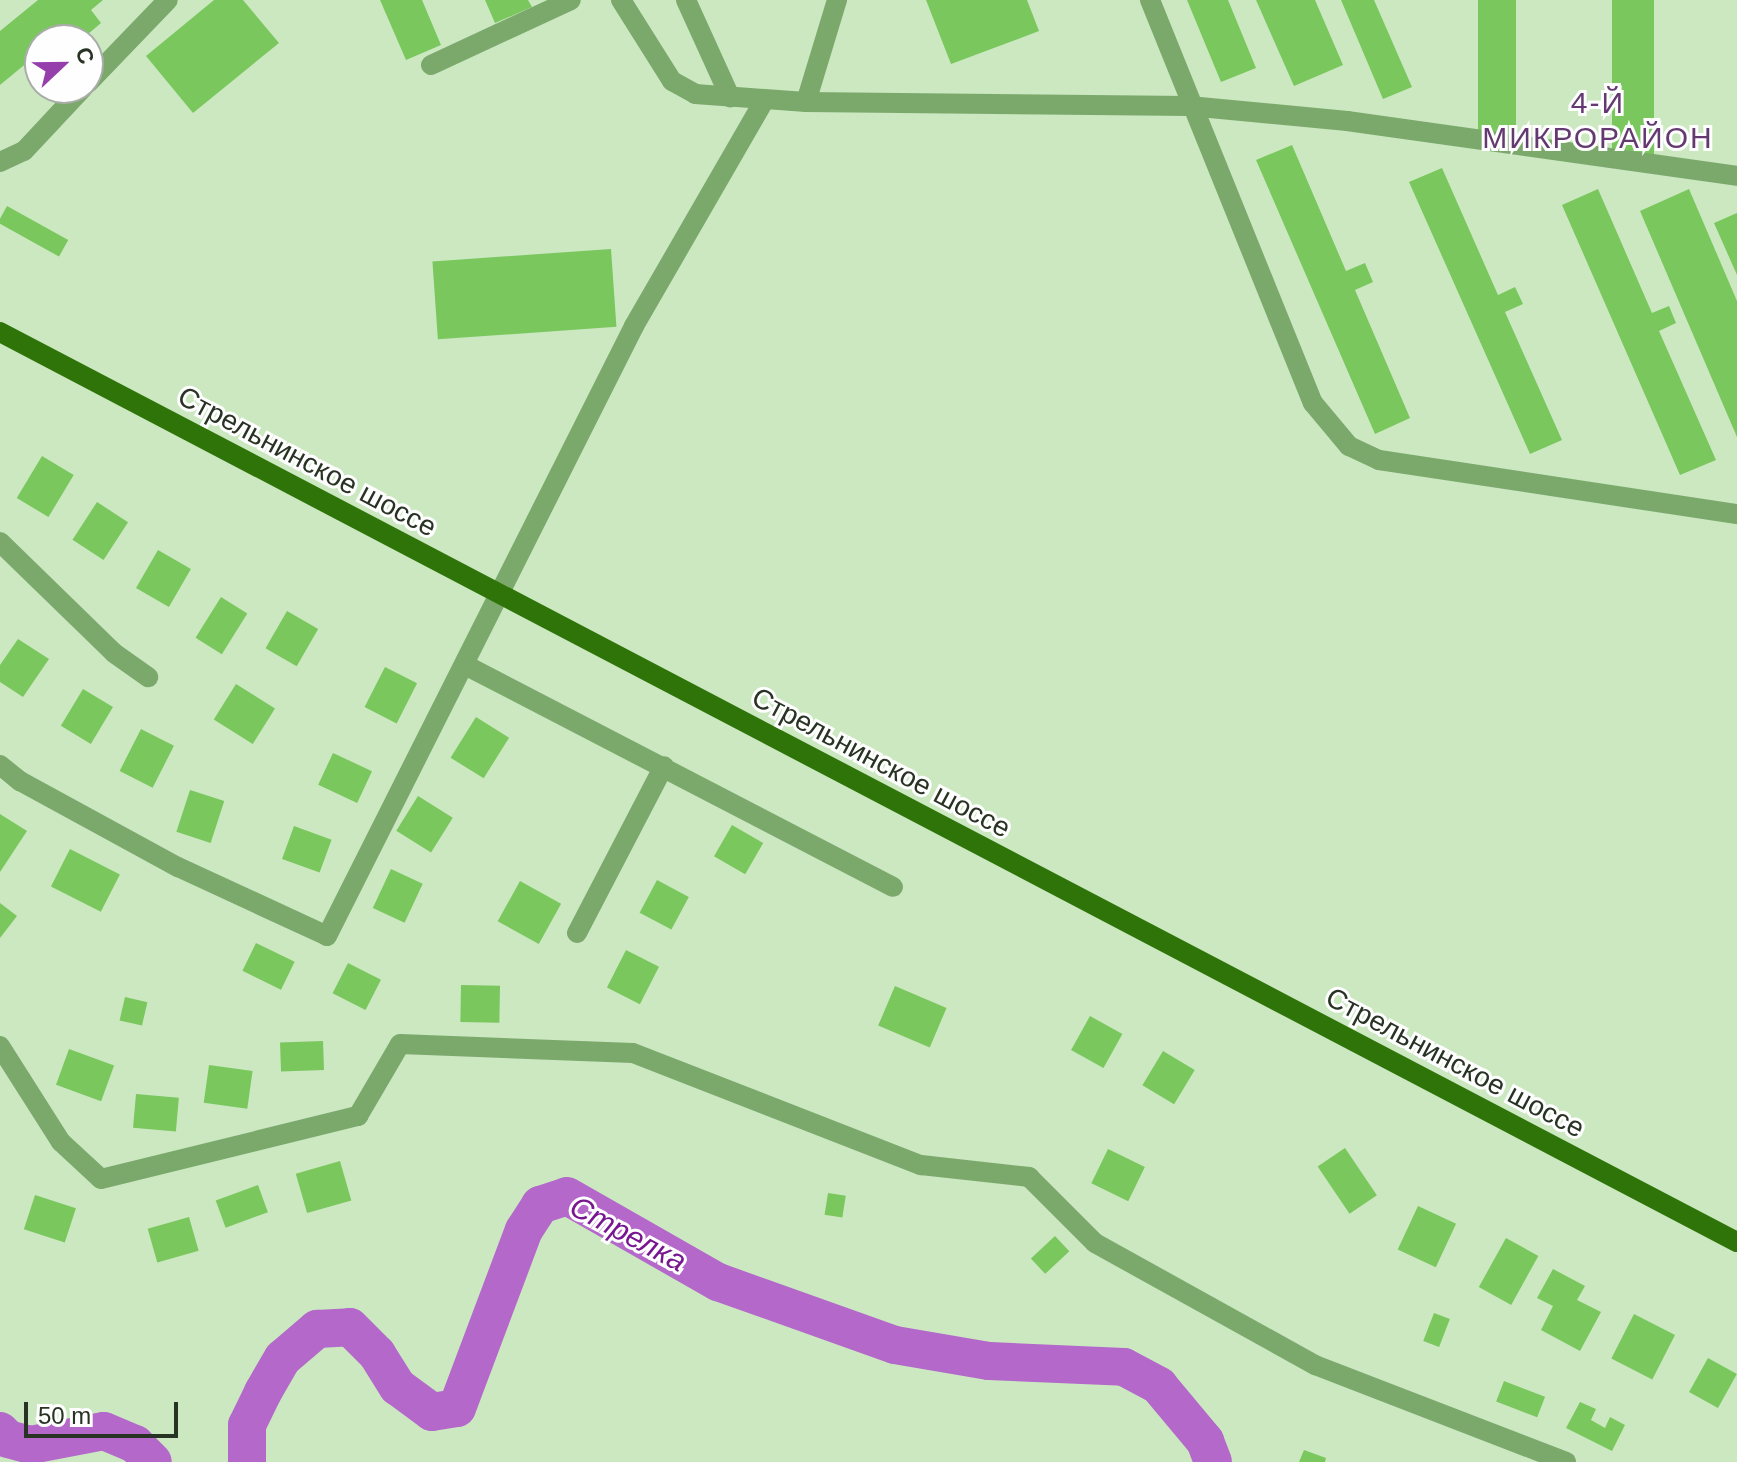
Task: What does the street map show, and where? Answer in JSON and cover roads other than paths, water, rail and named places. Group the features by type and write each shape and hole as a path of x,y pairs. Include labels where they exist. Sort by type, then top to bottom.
{"main road":[{"name":"Стрельнинское шоссе","path":"0,332 1737,1242"}],"street":[{"path":"104,66 168,0"},
{"path":"431,65 571,0"},
{"path":"621,0 672,81 695,94 764,101 1189,106 1347,121 1737,176"},
{"path":"686,0 730,97"},
{"path":"806,102 837,0"},
{"path":"1150,0 1189,106 1313,403 1349,446 1379,460 1737,514"},
{"path":"0,765 178,867 327,936 634,326 764,101"},
{"path":"0,162 24,151 68,104"},
{"path":"0,542 114,653 148,677"},
{"path":"465,665 893,887"},
{"path":"577,933 664,766"},
{"path":"0,1046 61,1142 101,1179 358,1116 400,1044 633,1053 921,1165 1029,1177 1095,1243 1315,1365 1566,1462"}],"waterway":[{"name":"Стрелка","path":"247,1462 247,1425 263,1392 283,1358 317,1329 350,1327 377,1354 398,1387 432,1412 457,1408 524,1230 540,1205 567,1196 718,1282 895,1345 989,1361 1124,1367 1159,1386 1205,1441 1213,1462"},
{"name":"Стрелка","path":"0,1431 8,1439 31,1445 104,1431 135,1444 153,1462"}],"district":[{"name":"4-Й МИКРОРАЙОН","path":"1598,120"}]}
